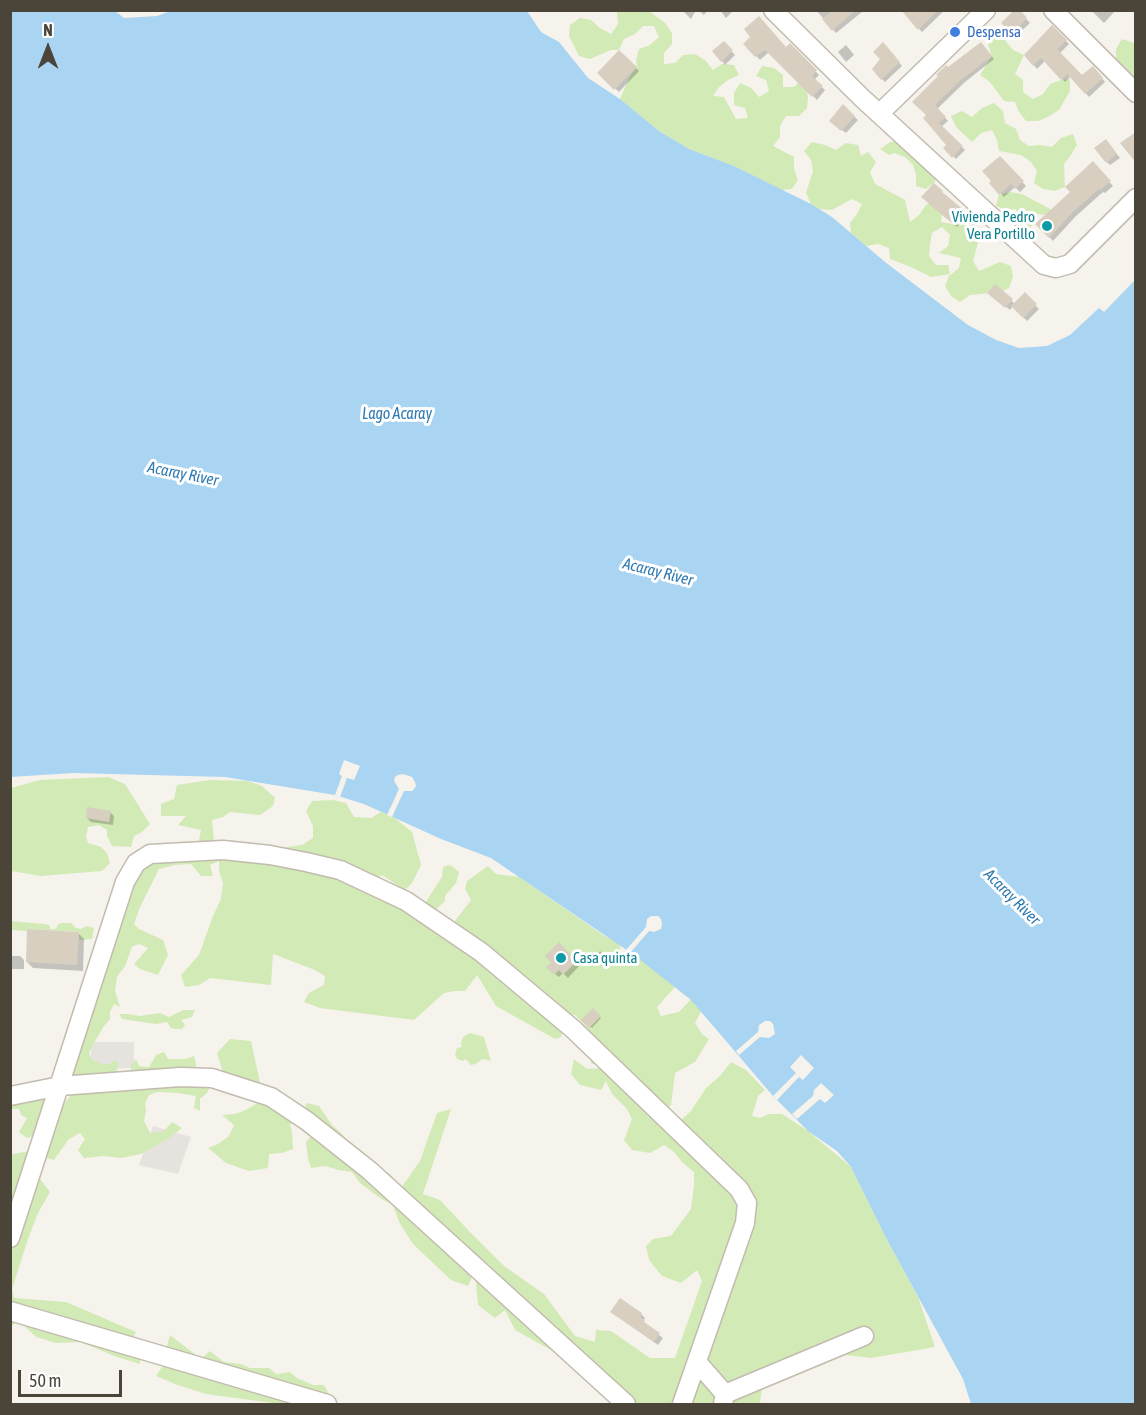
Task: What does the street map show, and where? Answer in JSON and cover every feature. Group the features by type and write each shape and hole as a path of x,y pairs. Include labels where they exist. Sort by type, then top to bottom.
{"street":[{"path":"773,10 879,114 1044,265 1056,268 1070,264 1136,198"},
{"path":"879,114 986,10"},
{"path":"1053,10 1136,93"},
{"path":"10,1238 125,882 136,863 150,854 223,850 306,861 340,870 406,901 481,952 573,1029 739,1189 747,1203 745,1223 682,1404"},
{"path":"10,1096 60,1086 180,1077 212,1078 271,1097 308,1120 369,1170 626,1404"},
{"path":"10,1311 327,1404"},
{"path":"697,1362 724,1399 864,1335"}],"shaded area":[{"path":"91,1042 134,1042 134,1068 91,1069"},
{"path":"153,1126 191,1137 178,1174 139,1165"}],"green space":[{"path":"618,11 649,11 665,23 672,33 672,44 664,53 664,64 675,63 683,55 695,54 706,61 713,70 722,64 734,65 739,75 719,87 713,96 724,97 736,119 748,118 745,108 734,105 734,93 740,83 751,88 759,97 769,91 766,80 756,76 762,66 774,68 783,75 783,87 794,87 802,79 812,84 807,94 807,108 799,116 786,116 780,126 780,137 773,146 794,157 794,169 798,180 792,189 782,190 734,166 689,149 659,131 620,99 630,76 637,67 639,49 650,45 659,37 654,26 643,26 635,34 624,39 619,50 611,50 590,59 579,56 569,36 570,25 580,18 591,20 611,34 618,24"},
{"path":"994,35 1005,40 1013,50 1024,55 1015,74 1023,80 1023,92 1033,99 1043,94 1050,84 1070,79 1070,91 1059,110 1038,121 1026,121 1015,102 1004,101 990,82 980,75 992,56 988,45"},
{"path":"1122,39 1134,43 1135,78 1116,60 1116,49"},
{"path":"994,103 1003,111 1005,123 1016,129 1020,140 1029,146 1052,147 1061,138 1073,134 1077,145 1064,164 1065,187 1055,191 1043,189 1034,183 1037,171 1031,162 1021,155 999,151 992,130 981,133 972,142 956,127 951,116 962,111 972,117 982,108"},
{"path":"902,141 939,172 934,183 926,189 916,186 913,165 905,157 894,153 889,155 880,149 890,142"},
{"path":"812,142 836,150 846,143 858,145 861,156 868,152 876,162 870,172 875,184 905,200 910,222 926,205 936,200 946,204 941,222 960,223 972,227 971,231 979,239 973,261 979,271 1000,262 1011,266 1013,277 1009,288 999,292 970,295 960,302 951,296 945,286 949,276 959,268 961,258 939,253 948,246 950,235 942,227 932,233 929,256 936,265 948,265 950,274 931,277 890,259 889,248 878,244 866,246 851,233 850,223 862,204 852,199 832,210 819,209 811,204 806,193 813,171 811,160 804,151"},
{"path":"1010,192 1022,194 1052,210 1045,215 1037,214 1029,220 1035,224 1028,228 1020,220 1016,209 1006,210 996,206 999,195"},
{"path":"108,777 125,784 150,824 134,836 131,847 112,846 107,830 99,825 88,827 86,837 88,843 101,847 107,853 110,863 102,871 41,876 11,871 11,788 40,780"},
{"path":"210,780 248,781 262,786 275,798 273,806 260,815 230,812 212,820 214,841 271,849 302,845 313,838 313,826 306,811 312,801 333,800 346,803 354,817 371,818 381,812 395,818 412,832 421,865 412,883 405,890 382,875 373,880 411,906 425,903 442,877 443,867 450,865 459,872 456,883 445,896 445,901 428,917 430,928 439,935 456,932 455,921 471,900 465,889 467,881 488,866 496,874 519,877 606,937 620,943 621,966 625,960 639,952 675,987 657,1007 661,1016 679,1012 694,996 703,1008 695,1023 702,1034 709,1039 695,1062 675,1073 671,1105 660,1116 680,1121 691,1111 706,1088 731,1062 746,1070 765,1090 758,1096 752,1116 760,1118 769,1114 782,1114 808,1131 851,1167 918,1297 935,1347 871,1358 810,1351 763,1375 760,1404 617,1404 574,1363 515,1330 505,1310 495,1318 478,1305 475,1271 468,1286 451,1280 413,1244 399,1222 393,1205 360,1183 352,1172 326,1166 311,1168 306,1142 320,1125 290,1124 293,1149 269,1154 268,1168 249,1171 226,1163 208,1148 229,1136 234,1125 222,1115 235,1114 259,1102 223,1072 217,1053 230,1039 251,1041 262,1092 304,1120 306,1103 319,1106 356,1155 390,1174 401,1188 420,1161 437,1113 451,1109 423,1194 440,1200 504,1266 544,1294 575,1336 595,1342 596,1330 611,1331 650,1358 675,1358 702,1281 697,1270 681,1283 662,1276 649,1260 646,1246 653,1239 671,1236 691,1209 694,1172 664,1145 650,1153 632,1150 624,1140 632,1119 627,1109 612,1094 606,1081 601,1090 580,1085 571,1074 574,1059 587,1069 602,1068 603,1060 592,1064 587,1053 586,1042 589,1030 575,1015 566,1016 561,1037 555,1039 496,1006 477,975 465,991 444,993 414,1020 320,1008 304,1002 309,993 324,985 325,976 273,954 271,985 210,978 199,985 185,987 181,975 199,955 221,899 223,883 219,861 210,865 213,876 201,876 191,864 159,869 134,924 139,929 163,940 168,955 158,975 140,969 134,964 148,948 139,944 132,947 125,966 117,977 115,991 120,1007 114,1004 110,1012 110,1019 89,1053 92,1060 102,1064 110,1064 114,1060 119,1063 116,1074 131,1071 131,1065 136,1059 139,1066 149,1067 156,1055 164,1052 168,1059 186,1059 194,1056 198,1073 209,1088 200,1099 200,1111 194,1108 196,1096 157,1092 149,1095 145,1103 144,1121 150,1133 163,1132 172,1122 182,1128 141,1154 121,1158 104,1156 84,1158 78,1150 85,1139 80,1133 69,1139 54,1160 40,1156 51,1121 70,1096 87,1079 70,1078 111,953 118,939 118,924 137,867 198,845 201,830 178,825 186,816 161,816 161,804 174,799 177,785"},
{"path":"10,921 45,924 50,926 50,929 56,929 58,924 63,923 71,923 81,929 86,926 94,928 92,939 81,940 79,932 11,930"},
{"path":"183,1010 195,1010 192,1017 181,1020 185,1025 182,1029 171,1028 167,1022 156,1024 122,1019 119,1014 139,1016 160,1013 169,1017"},
{"path":"470,1033 484,1037 491,1061 482,1059 470,1065 465,1059 463,1061 457,1059 455,1054 457,1048 462,1047 463,1037"},
{"path":"10,1096 49,1096 33,1136 27,1138 19,1132 27,1118 21,1115 19,1109 11,1109"},
{"path":"29,1151 38,1176 50,1192 38,1213 28,1239 12,1289 14,1298 66,1302 136,1332 132,1340 140,1350 140,1364 80,1342 56,1343 36,1337 19,1321 11,1326 10,1159 13,1154"},
{"path":"170,1335 201,1359 210,1351 224,1362 241,1364 250,1368 269,1368 276,1374 290,1372 313,1385 324,1385 329,1394 323,1404 281,1404 206,1394 175,1384 156,1376 164,1364"}],"water":[{"name":"Lago Acaray","path":"174,10 527,11 541,32 559,42 588,78 620,99 659,131 689,149 734,166 811,204 832,217 885,262 968,325 996,340 1019,348 1047,346 1070,335 1099,308 1104,312 1135,280 1135,1404 971,1404 963,1379 886,1238 851,1167 837,1151 808,1131 773,1096 691,1000 634,955 491,858 441,839 364,804 335,795 225,777 73,773 11,777 11,11 115,11 124,18 157,16"}],"pier":[{"path":"344,760 360,766 354,780 347,778 340,797 335,795 342,776 339,774"},
{"path":"403,774 412,777 416,786 412,791 404,791 392,817 387,815 399,789 394,781 395,777"},
{"path":"651,916 658,916 661,919 661,929 654,932 649,931 630,953 626,950 646,927 647,919"},
{"path":"765,1021 773,1024 775,1034 769,1038 760,1037 739,1055 736,1051 758,1032 759,1025"},
{"path":"801,1055 814,1068 803,1080 799,1077 777,1100 773,1096 796,1073 790,1067"},
{"path":"821,1083 834,1095 825,1103 820,1099 797,1119 792,1114 813,1096 814,1090"}],"building":[{"path":"833,10 856,10 832,31 822,19"},
{"path":"901,10 938,10 918,30"},
{"path":"1014,10 1020,10 1027,18 1012,34 1001,23"},
{"path":"759,16 786,47 790,43 817,70 812,76 823,86 812,97 765,50 755,57 743,44 750,37 744,29"},
{"path":"1052,25 1067,40 1057,49 1082,75 1093,66 1103,78 1085,94 1067,74 1061,80 1041,58 1033,66 1024,55"},
{"path":"724,41 733,50 721,62 712,51"},
{"path":"883,42 900,62 881,80 872,69 880,59 873,52"},
{"path":"981,42 992,56 962,79 935,105 946,117 939,123 963,146 952,158 943,148 946,145 923,118 926,115 912,102 946,65 948,67"},
{"path":"619,50 637,67 614,90 597,73"},
{"path":"843,104 855,116 841,131 829,121"},
{"path":"1136,132 1136,163 1120,143"},
{"path":"1106,139 1117,154 1106,163 1094,148"},
{"path":"1000,156 1024,181 1015,189 1011,184 999,195 982,171"},
{"path":"1093,161 1111,181 1073,212 1049,238 1035,224 1070,192 1065,187"},
{"path":"934,183 964,210 953,224 921,197"},
{"path":"995,284 1013,299 1005,308 987,293"},
{"path":"1025,292 1037,304 1023,318 1011,306"},
{"path":"87,807 111,811 109,822 86,818"},
{"path":"27,929 79,932 77,965 26,962"},
{"name":"Casa quinta","path":"559,942 577,961 563,975 559,970 554,975 546,967 551,963 545,956"},
{"path":"593,1008 601,1016 589,1028 581,1020"},
{"path":"620,1298 642,1313 640,1317 645,1320 644,1322 660,1333 654,1342 610,1312"}],"place":[{"name":"Despensa","path":"955,32"},
{"name":"Vivienda Pedro Vera Portillo","path":"1047,226"},
{"name":"Casa quinta","path":"561,958"}],"water label":[{"name":"Acaray River","path":"183,474"},
{"name":"Acaray River","path":"658,572"},
{"name":"Acaray River","path":"1012,897"}]}
